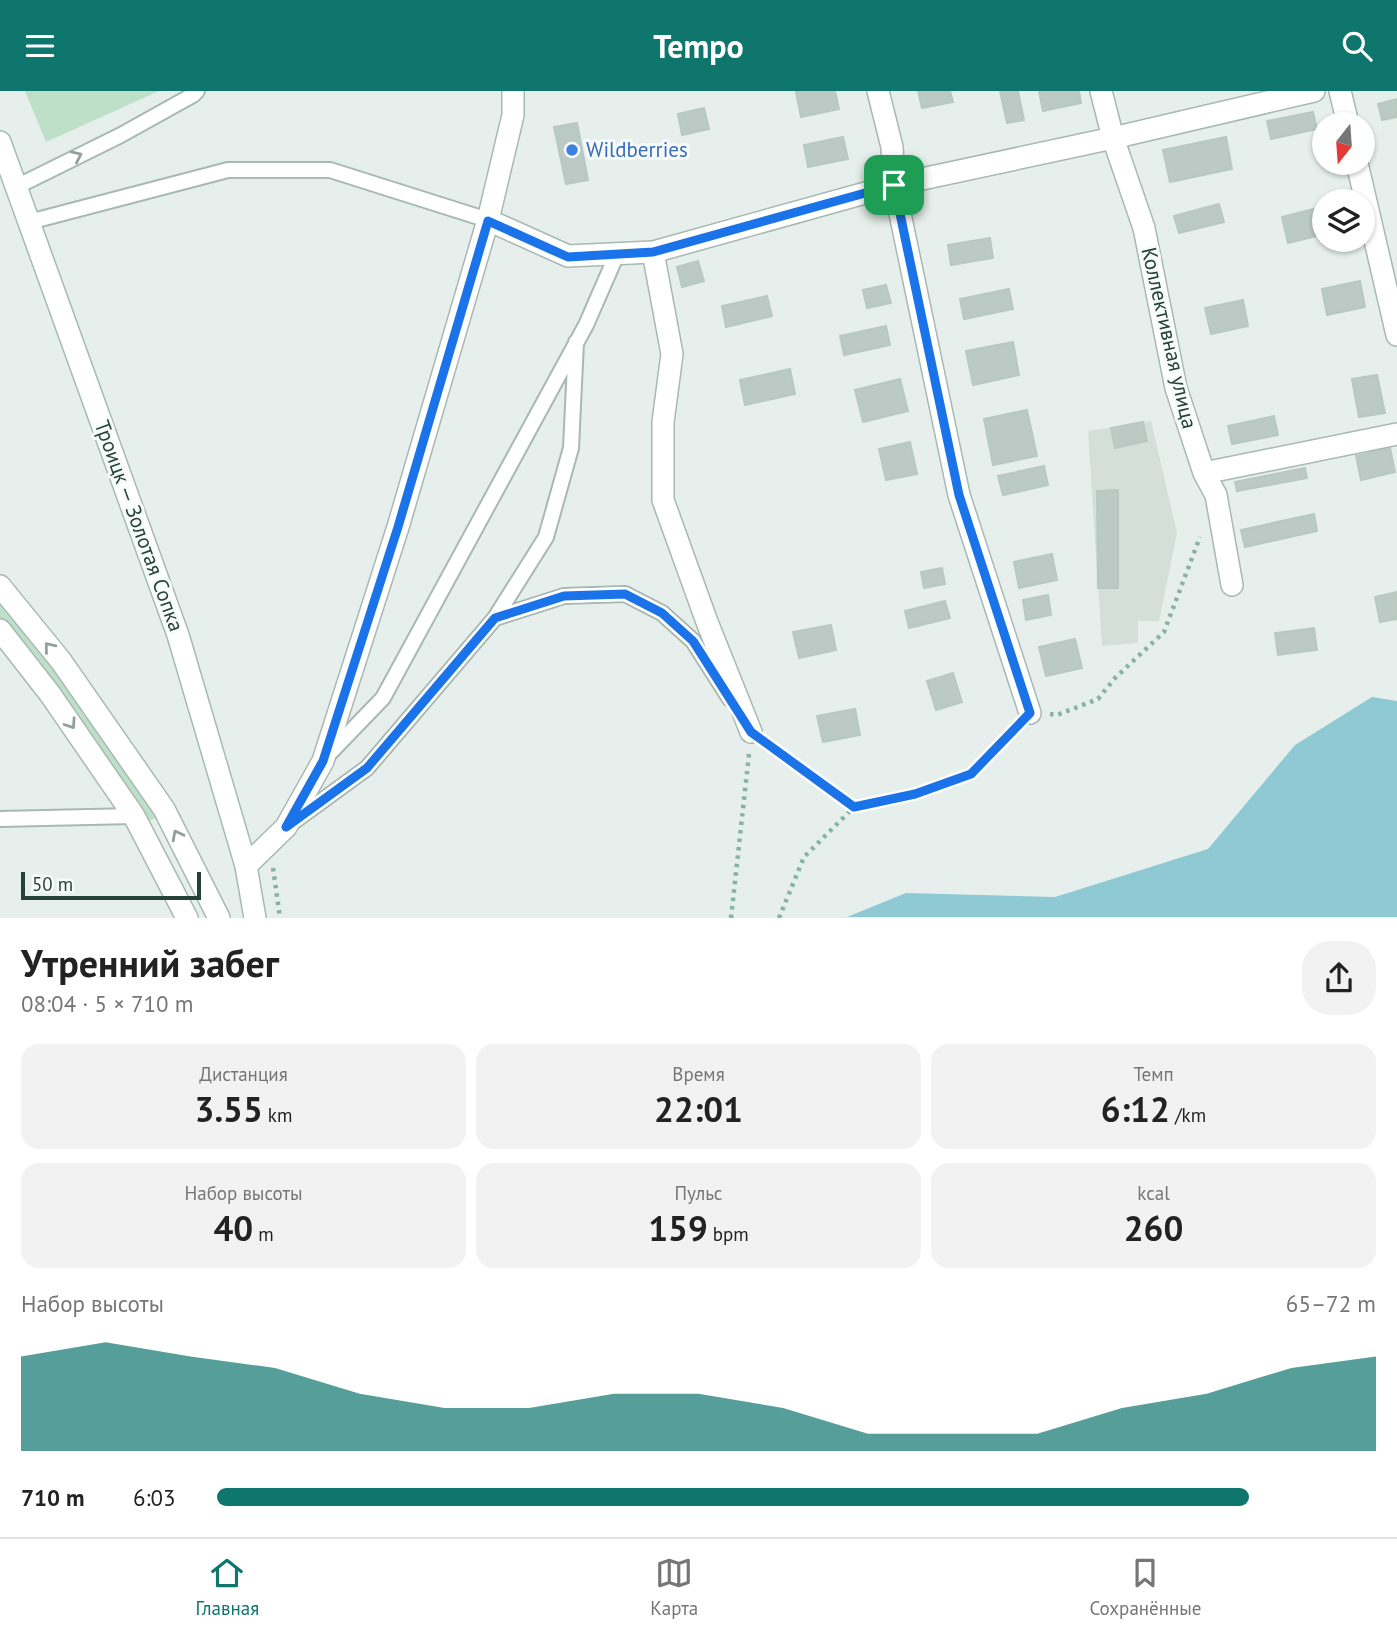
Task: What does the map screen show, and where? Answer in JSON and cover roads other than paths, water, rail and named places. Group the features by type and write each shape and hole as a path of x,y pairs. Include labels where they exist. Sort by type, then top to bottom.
{"street":[{"path":"246,866 286,827 323,761 398,527 488,221 513,115 513,91"},
{"path":"878,91 892,147 894,185 959,495 1030,713"},
{"name":"Коллективная улица","path":"1101,91 1113,138 1144,228 1176,388 1204,473 1216,495 1232,585"},
{"path":"488,221 568,257 653,252 894,185 1314,91"},
{"path":"1340,91 1345,112"},
{"name":"Троицк — Золотая Сопка","path":"0,142 178,635 246,866 255,918"},
{"path":"1360,175 1397,335"},
{"path":"653,252 672,354 663,422 663,500 707,622 751,732"},
{"path":"1204,473 1397,434"},
{"path":"0,586 61,661 164,809 219,918"},
{"path":"0,630 50,694 134,816 187,918"}],"lane":[{"path":"16,187 130,131 197,91"},
{"path":"29,222 228,170 330,170 488,221"},
{"path":"323,761 383,698 576,342 617,254"},
{"path":"286,827 367,768 495,618 546,537 571,448 576,342"},
{"path":"495,618 564,596 625,594 662,613 693,641 751,732"},
{"path":"0,819 134,816"}],"water":[{"path":"1372,697 1397,701 1397,917 847,917 906,893 1055,897 1208,849 1295,745"}],"place":[{"name":"Wildberries","path":"572,150"}]}
